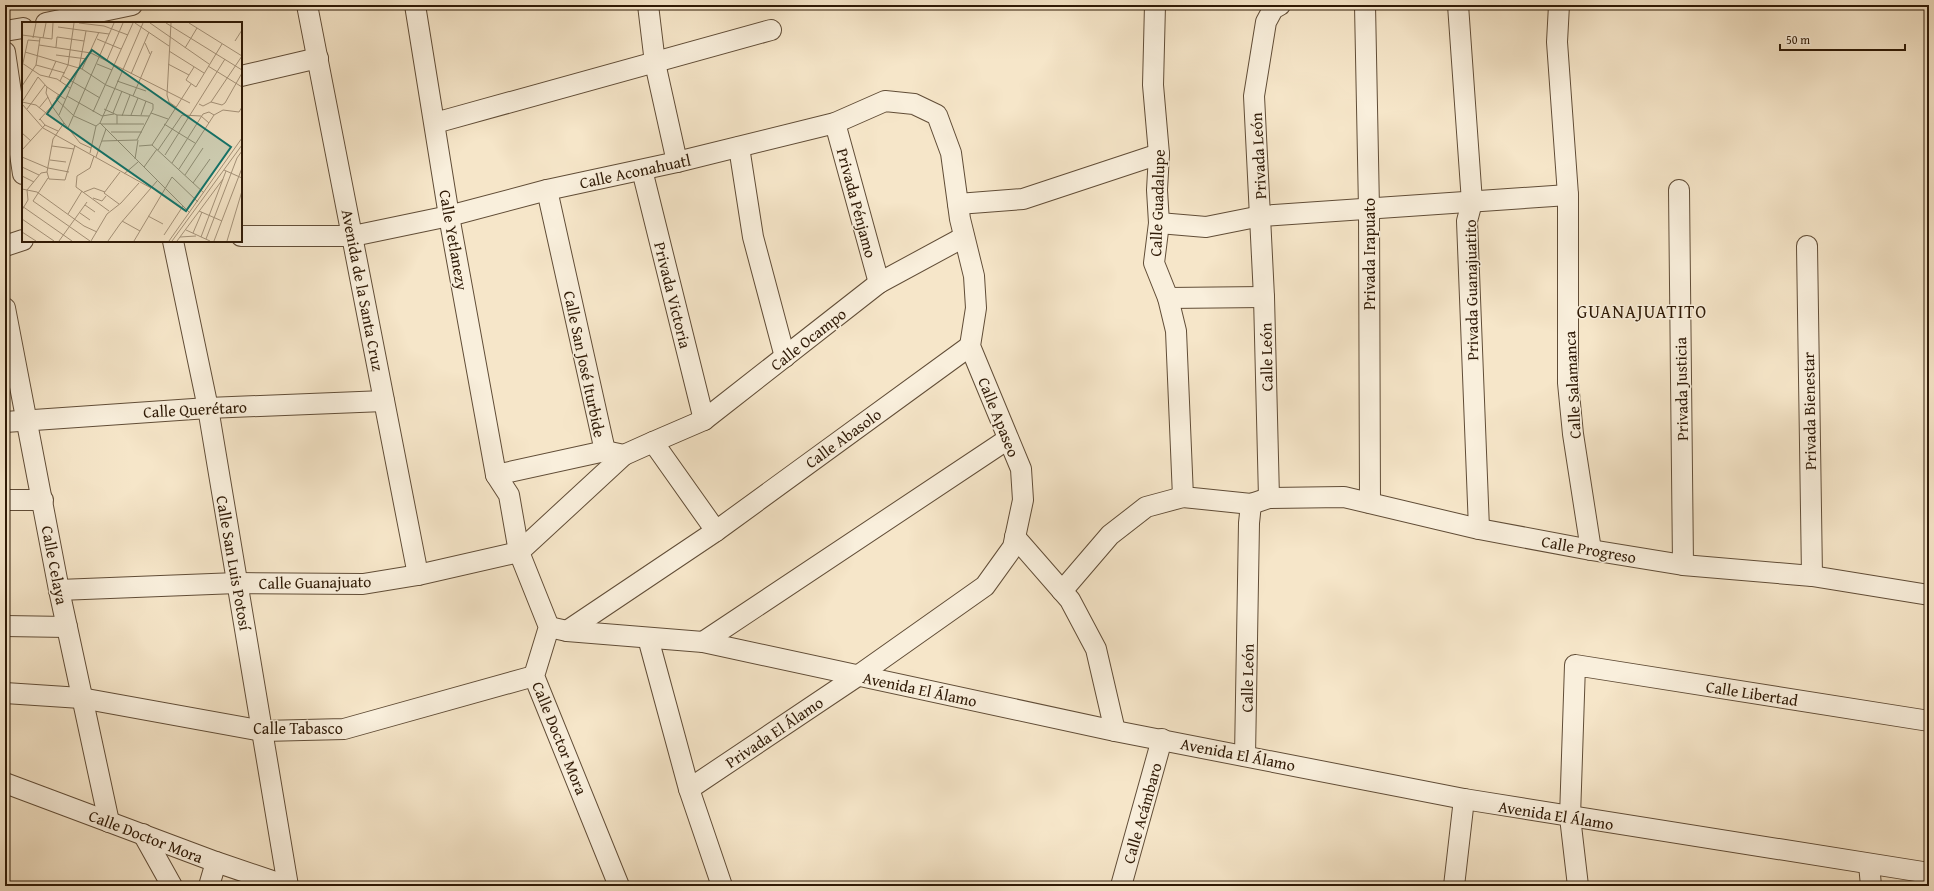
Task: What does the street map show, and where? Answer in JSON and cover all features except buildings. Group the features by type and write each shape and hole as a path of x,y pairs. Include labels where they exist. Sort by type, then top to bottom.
{"street":[{"path":"52,22 108,13 132,5"},
{"name":"Avenida de la Santa Cruz","path":"307,5 418,575"},
{"name":"Calle Yetlanezy","path":"415,5 449,216 496,475"},
{"path":"648,5 655,63 677,162"},
{"name":"Calle Guadalupe","path":"1155,5 1153,85 1159,154 1157,190 1159,223 1154,263 1168,298 1176,331 1183,497"},
{"name":"Privada León","path":"1261,216 1254,96 1266,22 1273,8 1280,5"},
{"name":"Privada Irapuato","path":"1365,5 1369,209 1370,503"},
{"name":"Privada Guanajuatito","path":"1458,5 1472,202 1466,221 1479,529"},
{"name":"Calle Salamanca","path":"1559,5 1557,42 1568,195 1568,383 1573,434 1591,550"},
{"path":"5,31 22,28"},
{"path":"435,123 771,30"},
{"path":"5,52 10,120 22,170"},
{"path":"242,76 318,58"},
{"name":"Calle Aconahuatl","path":"242,236 353,236 449,216 547,190 677,162 835,123 885,101 914,104 938,115 951,153 958,204"},
{"name":"Privada Pénjamo","path":"835,123 880,283"},
{"path":"739,147 753,237 785,357"},
{"path":"970,346 976,308 974,276 964,237 958,204 1023,199 1159,154"},
{"name":"Privada Victoria","path":"642,170 704,420"},
{"name":"Calle San José Iturbide","path":"547,190 604,451 624,455"},
{"name":"Privada Justicia","path":"1679,190 1684,565"},
{"path":"1159,223 1206,227 1261,216 1568,195"},
{"name":"Calle León","path":"1245,756 1249,523 1260,501 1264,297 1261,216"},
{"name":"Calle Ocampo","path":"652,442 704,420 880,283 964,237"},
{"path":"5,246 22,240"},
{"name":"Calle San Luis Potosí","path":"173,242 208,408 288,886"},
{"name":"Privada Bienestar","path":"1807,246 1812,576"},
{"path":"1168,298 1264,297"},
{"name":"Calle Celaya","path":"6,317 81,698 109,822"},
{"name":"Calle Apaseo","path":"859,675 985,586 1013,547 1023,500 1021,469 970,346"},
{"name":"Calle Abasolo","path":"558,629 716,531 970,346"},
{"name":"Calle Querétaro","path":"5,422 208,408 384,401"},
{"path":"703,642 1008,439"},
{"path":"520,552 624,455 652,442 716,531"},
{"path":"558,629 520,552 508,495 496,475 604,451"},
{"path":"1062,591 1110,535 1146,507 1183,497 1260,501"},
{"name":"Calle Progreso","path":"1260,501 1344,497 1479,529 1591,550 1684,565 1812,576 1929,595"},
{"path":"5,500 43,500"},
{"path":"1015,537 1070,600 1096,649 1115,731"},
{"name":"Calle Guanajuato","path":"59,590 237,583 363,584 418,575 520,552"},
{"path":"5,626 67,627"},
{"name":"Avenida El Álamo","path":"558,629 703,642 1115,731 1464,799 1929,874"},
{"name":"Calle Doctor Mora","path":"558,629 534,676 619,886"},
{"path":"648,638 689,789 722,886"},
{"name":"Calle Libertad","path":"1570,817 1574,665 1929,721"},
{"name":"Privada El Álamo","path":"689,789 859,675"},
{"name":"Calle Tabasco","path":"5,693 81,698 263,731 344,729 534,676"},
{"name":"Calle Acámbaro","path":"1121,886 1162,739"},
{"name":"Calle Doctor Mora","path":"5,783 216,862 288,886"},
{"path":"1454,886 1464,799"},
{"path":"1570,817 1578,886"},
{"path":"143,834 172,886"},
{"path":"209,886 216,862"},
{"path":"1869,864 1871,886"}],"district":[{"name":"GUANAJUATITO","path":"1642,311"}]}
